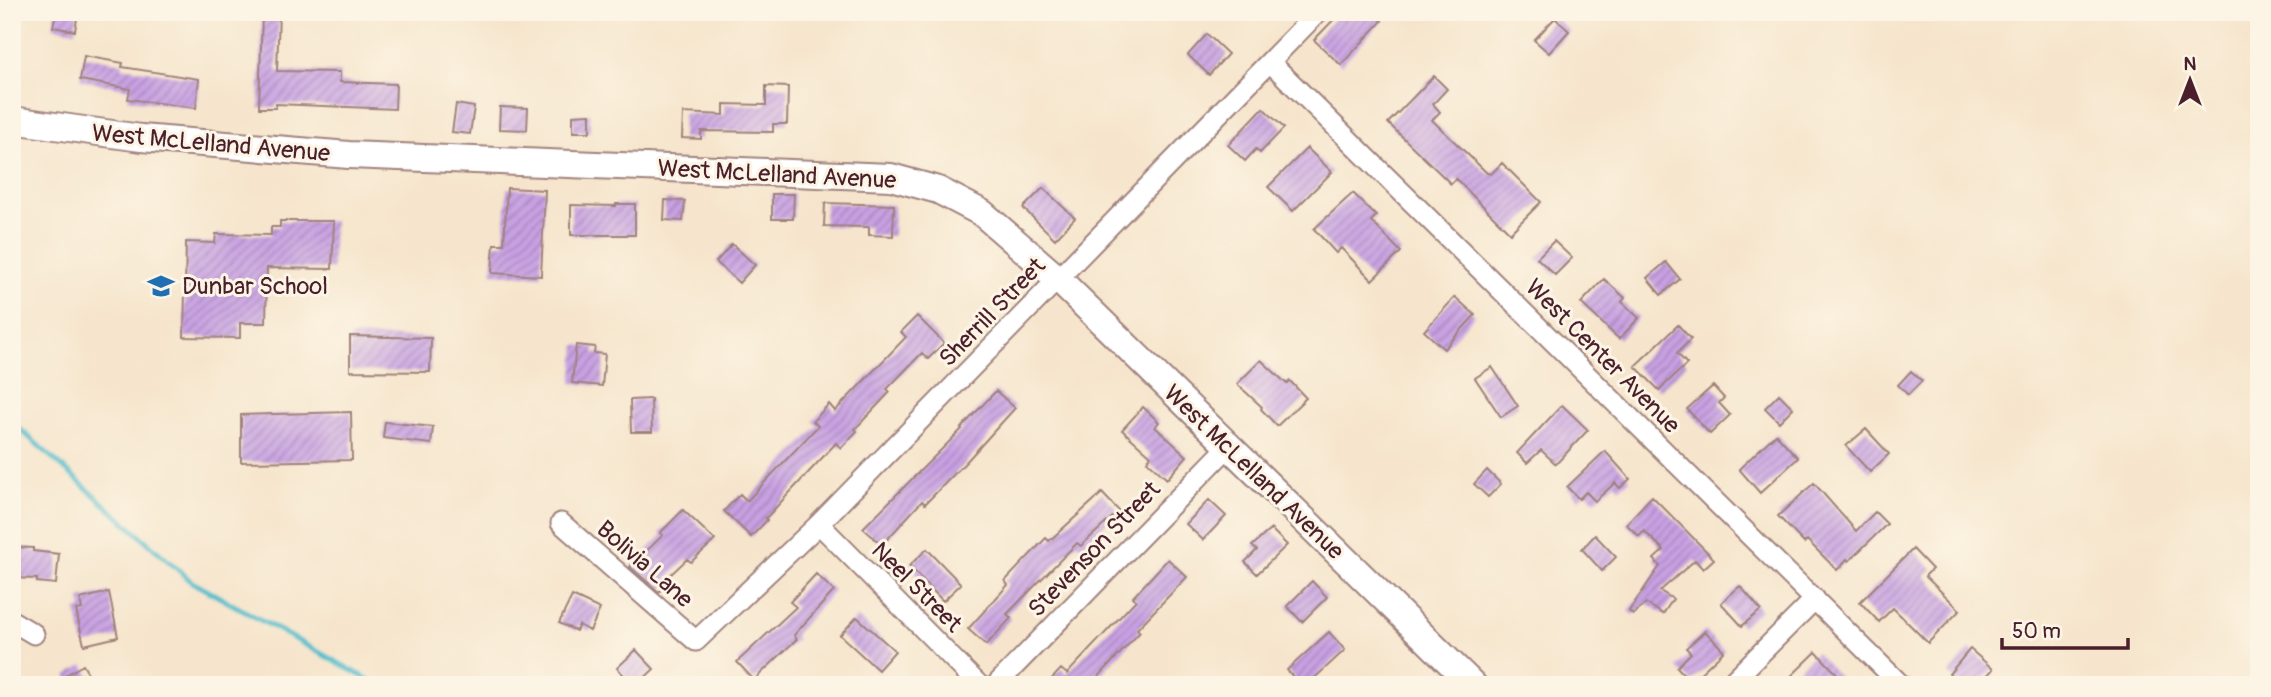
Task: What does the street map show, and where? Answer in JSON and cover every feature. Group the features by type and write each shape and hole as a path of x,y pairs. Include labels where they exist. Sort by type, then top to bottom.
{"street":[{"name":"Sherrill Street","path":"696,640 819,524 1318,12"},
{"name":"West Center Avenue","path":"1270,62 1901,685"},
{"name":"West McLelland Avenue","path":"12,121 141,138 349,155 891,177 938,190 982,213 1058,279 1473,685"},
{"name":"Stevenson Street","path":"996,685 1228,447"},
{"name":"Bolivia Lane","path":"561,523 696,640"},
{"name":"Neel Street","path":"819,524 979,685"},
{"path":"1729,685 1815,599"},
{"path":"12,621 34,634"}],"building":[{"path":"56,12 78,12 75,31 53,27"},
{"path":"262,12 279,13 277,71 340,72 340,82 396,84 395,109 276,104 276,108 259,108"},
{"path":"1341,12 1373,12 1382,21 1341,65 1314,40"},
{"path":"1555,18 1569,31 1549,53 1534,40"},
{"path":"1207,34 1228,54 1209,75 1188,55"},
{"path":"84,56 123,63 122,67 199,79 196,108 128,99 130,89 80,80"},
{"path":"1434,76 1447,89 1433,104 1440,112 1432,120 1487,173 1491,174 1502,163 1541,202 1510,233 1456,179 1451,184 1388,123"},
{"path":"766,86 788,87 787,124 773,124 773,132 701,131 701,139 682,138 683,113 724,115 724,104 766,105"},
{"path":"456,104 474,107 470,134 452,132"},
{"path":"500,107 528,108 527,130 499,129"},
{"path":"1263,108 1284,128 1260,153 1256,149 1245,161 1228,145"},
{"path":"590,114 590,132 573,132 573,115"},
{"path":"1307,148 1332,172 1293,211 1268,187"},
{"path":"507,188 545,190 541,276 492,273 494,244 504,244"},
{"path":"1043,188 1075,218 1055,239 1023,208"},
{"path":"1353,193 1376,216 1371,221 1401,252 1372,280 1341,248 1336,253 1314,229"},
{"path":"772,194 794,194 793,219 772,219"},
{"path":"665,200 685,201 683,221 664,220"},
{"path":"825,203 894,205 893,236 869,235 869,227 824,226"},
{"path":"635,204 635,235 571,235 571,205"},
{"path":"280,221 334,221 332,269 267,268 266,323 240,323 240,338 184,337 186,242 215,243 216,234 271,235 271,227 280,227"},
{"path":"1554,241 1572,258 1555,275 1537,258"},
{"path":"732,244 755,265 739,283 716,262"},
{"path":"1666,262 1680,279 1661,295 1647,278"},
{"path":"1604,279 1625,298 1622,302 1639,318 1619,339 1581,303"},
{"path":"1455,297 1475,315 1444,349 1424,331"},
{"path":"917,316 944,343 928,359 922,353 887,389 890,392 855,429 857,431 841,448 836,443 751,537 724,511 740,494 747,501 818,426 813,421 829,404 835,411 906,337 901,332"},
{"path":"1678,325 1691,339 1677,353 1687,364 1659,390 1635,366"},
{"path":"350,336 431,338 430,372 350,371"},
{"path":"576,345 595,347 594,353 605,354 602,386 572,383"},
{"path":"1261,360 1287,384 1290,381 1306,398 1277,426 1262,407 1237,384"},
{"path":"1492,367 1518,406 1501,417 1475,378"},
{"path":"1911,371 1922,381 1908,395 1898,385"},
{"path":"1713,386 1724,398 1719,403 1730,415 1710,434 1687,409"},
{"path":"996,391 1015,408 966,462 925,504 922,501 882,545 863,528"},
{"path":"1779,394 1793,408 1779,422 1765,408"},
{"path":"651,399 652,432 631,432 630,400"},
{"path":"1562,405 1588,430 1556,464 1541,450 1527,463 1517,453"},
{"path":"1143,407 1159,422 1155,427 1187,456 1167,479 1147,461 1151,456 1122,430"},
{"path":"351,412 352,460 241,462 241,415"},
{"path":"385,422 433,427 431,444 383,438"},
{"path":"1866,429 1889,454 1870,472 1846,446"},
{"path":"1776,434 1798,458 1760,493 1739,469"},
{"path":"1605,451 1630,479 1620,488 1615,483 1595,501 1586,492 1579,499 1567,487"},
{"path":"1487,470 1501,484 1488,497 1474,484"},
{"path":"1814,483 1856,531 1875,512 1887,524 1837,570 1807,540 1804,543 1778,516"},
{"path":"1102,493 1119,511 1081,546 1077,543 1007,614 1011,618 986,645 968,629 1008,585 1005,581 1046,538 1049,541"},
{"path":"1652,496 1714,559 1703,569 1695,560 1660,591 1673,599 1663,614 1646,603 1633,615 1629,611 1660,566 1654,559 1664,550 1644,531 1639,536 1626,524"},
{"path":"1209,500 1226,516 1203,540 1186,524"},
{"path":"683,510 715,540 691,562 687,559 667,578 670,581 659,592 630,567 663,535 660,533"},
{"path":"1271,529 1287,545 1257,574 1245,562 1257,550 1252,546"},
{"path":"1595,535 1616,557 1602,571 1582,549"},
{"path":"14,547 59,554 56,584 37,582 37,579 13,578"},
{"path":"927,549 961,584 943,601 909,566"},
{"path":"1913,549 1932,569 1925,576 1960,610 1928,643 1893,608 1879,622 1860,602"},
{"path":"1168,559 1187,577 1137,629 1140,632 1091,685 1046,685 1061,669 1067,674 1136,600 1133,597"},
{"path":"816,574 834,591 794,635 797,639 754,680 737,662 796,607 790,602"},
{"path":"1312,581 1327,597 1302,622 1287,606"},
{"path":"1740,586 1761,610 1742,626 1721,603"},
{"path":"109,592 118,637 84,645 76,610 82,609 80,599"},
{"path":"572,596 600,609 590,631 579,625 576,631 559,623"},
{"path":"857,617 895,651 878,670 840,635"},
{"path":"1705,631 1724,651 1691,682 1677,667 1691,653 1686,648"},
{"path":"1329,632 1345,650 1307,685 1300,685 1287,670"},
{"path":"1970,649 1993,669 1979,685 1961,685 1949,674"},
{"path":"636,650 654,669 637,685 633,685 617,668"},
{"path":"1816,652 1839,676 1830,685 1782,685"},
{"path":"83,665 95,685 71,685 66,675"}],"waterway":[{"path":"12,422 192,582 378,685"}],"place":[{"name":"Dunbar School","path":"161,286"}]}
